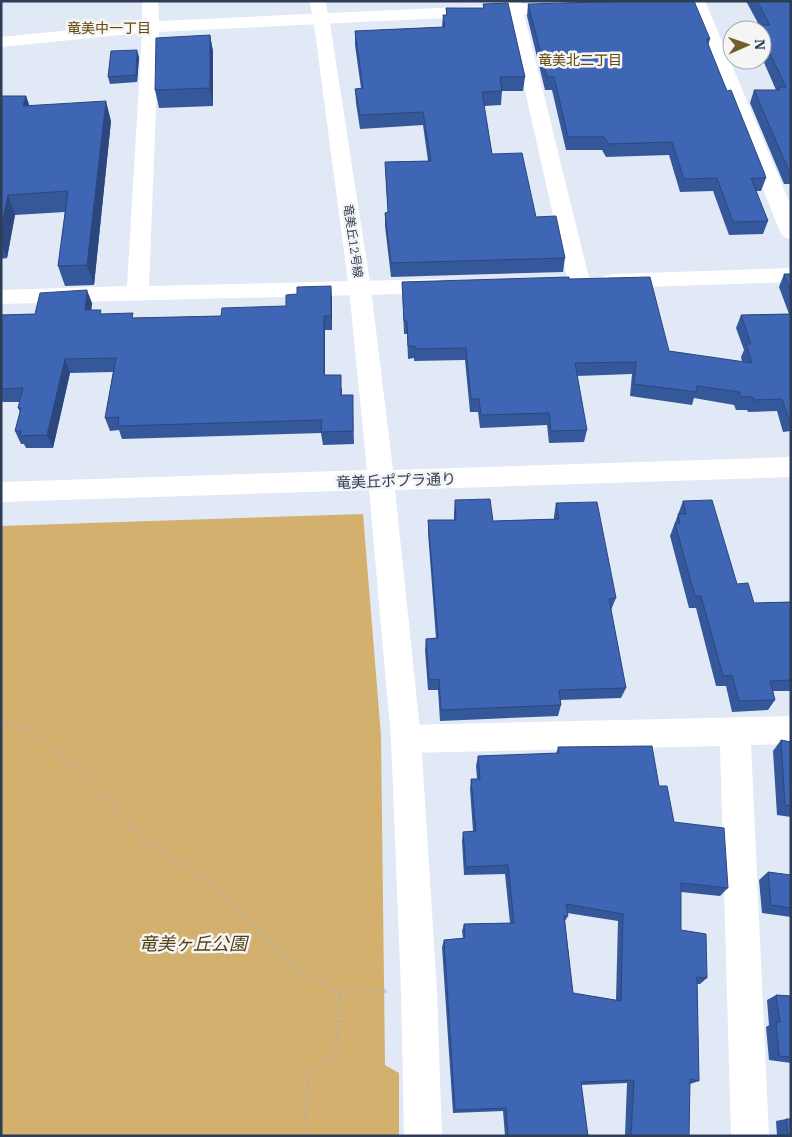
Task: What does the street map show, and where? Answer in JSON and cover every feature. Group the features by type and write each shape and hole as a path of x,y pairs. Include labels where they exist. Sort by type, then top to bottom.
{"street":[{"path":"138,294 152,27 150,1"},
{"path":"697,1 791,232"},
{"path":"1,42 152,27 229,16 319,9 514,5 581,6"},
{"path":"514,5 569,282 791,275"},
{"name":"竜美丘12号線","path":"319,9 360,289 406,739 419,991 423,1136"},
{"path":"1,297 459,286"},
{"name":"竜美丘ポプラ通り","path":"1,492 791,467"},
{"path":"406,739 734,733 791,730"},
{"path":"734,733 750,1136"}],"path":[{"path":"1,722 33,733 71,762 144,839 214,884 293,968 340,992 419,991"},
{"path":"304,1136 308,1077 337,1050 340,992"}],"green space":[{"name":"竜美ヶ丘公園","path":"363,514 381,736 385,1065 399,1073 399,1136 1,1136 1,526"}],"building":[{"path":"694,1 710,39 706,39 727,91 731,90 764,172 766,178 751,178 768,221 733,222 717,178 684,179 672,142 609,144 604,137 568,137 554,77 547,77 528,4"},
{"path":"757,1 791,1 791,171 789,171 754,90 780,90 779,87 786,87 772,58 772,20 767,20"},
{"path":"508,3 525,77 500,77 502,91 482,92 492,154 522,153 536,217 556,216 565,258 391,263 385,213 388,212 385,162 431,161 423,112 360,115 355,89 363,88 355,31 445,27 443,15 447,15 446,8 484,8 483,4"},
{"path":"210,35 210,88 155,90 156,38"},
{"path":"137,50 136,75 108,77 111,51"},
{"path":"1,96 26,96 23,106 106,101 87,265 58,266 68,191 8,195 1,228"},
{"path":"784,274 791,274 791,292"},
{"path":"569,277 569,279 650,277 669,351 752,363 746,344 751,344 741,315 791,314 791,419 789,419 782,399 754,400 753,397 741,397 739,392 697,386 696,392 634,384 636,362 575,363 587,430 551,431 549,413 481,415 479,399 471,399 466,348 415,349 415,346 408,346 407,321 404,321 402,282"},
{"path":"331,286 331,316 324,316 324,375 341,375 341,395 353,395 353,431 321,432 322,420 118,426 119,417 105,418 116,358 65,359 47,435 20,436 21,431 15,431 21,408 18,408 23,388 1,389 1,315 35,314 40,293 87,290 85,310 101,310 100,314 133,313 132,318 221,316 222,308 286,306 286,295 297,294 297,287"},
{"path":"490,499 493,521 559,519 556,503 597,502 616,598 609,599 626,688 559,690 561,705 441,710 439,679 429,680 426,639 438,638 428,520 456,520 455,500"},
{"path":"712,500 737,584 748,583 754,603 791,602 791,680 770,681 775,700 739,701 732,675 723,676 701,596 695,596 675,524 680,523 678,514 686,514 683,501"},
{"path":"781,740 791,742 791,806 785,805"},
{"path":"652,746 659,786 667,786 674,822 724,828 728,888 681,883 681,930 706,934 707,978 697,977 699,1081 690,1079 689,1136 631,1136 634,1080 581,1082 588,1136 508,1136 506,1108 455,1110 444,940 465,938 464,924 514,923 508,865 466,867 463,832 476,831 471,779 480,779 478,756 559,753 558,747","holes":["566,904 623,914 621,1001 573,993 564,916 568,916"]},
{"path":"768,872 791,875 791,908 771,905"},
{"path":"776,995 791,996 791,1057 779,1056 776,1022 780,1022"},
{"path":"786,1119 791,1119 791,1136 788,1136"}],"district":[{"name":"竜美中一丁目","path":"109,28"},
{"name":"竜美北二丁目","path":"580,60"}]}
